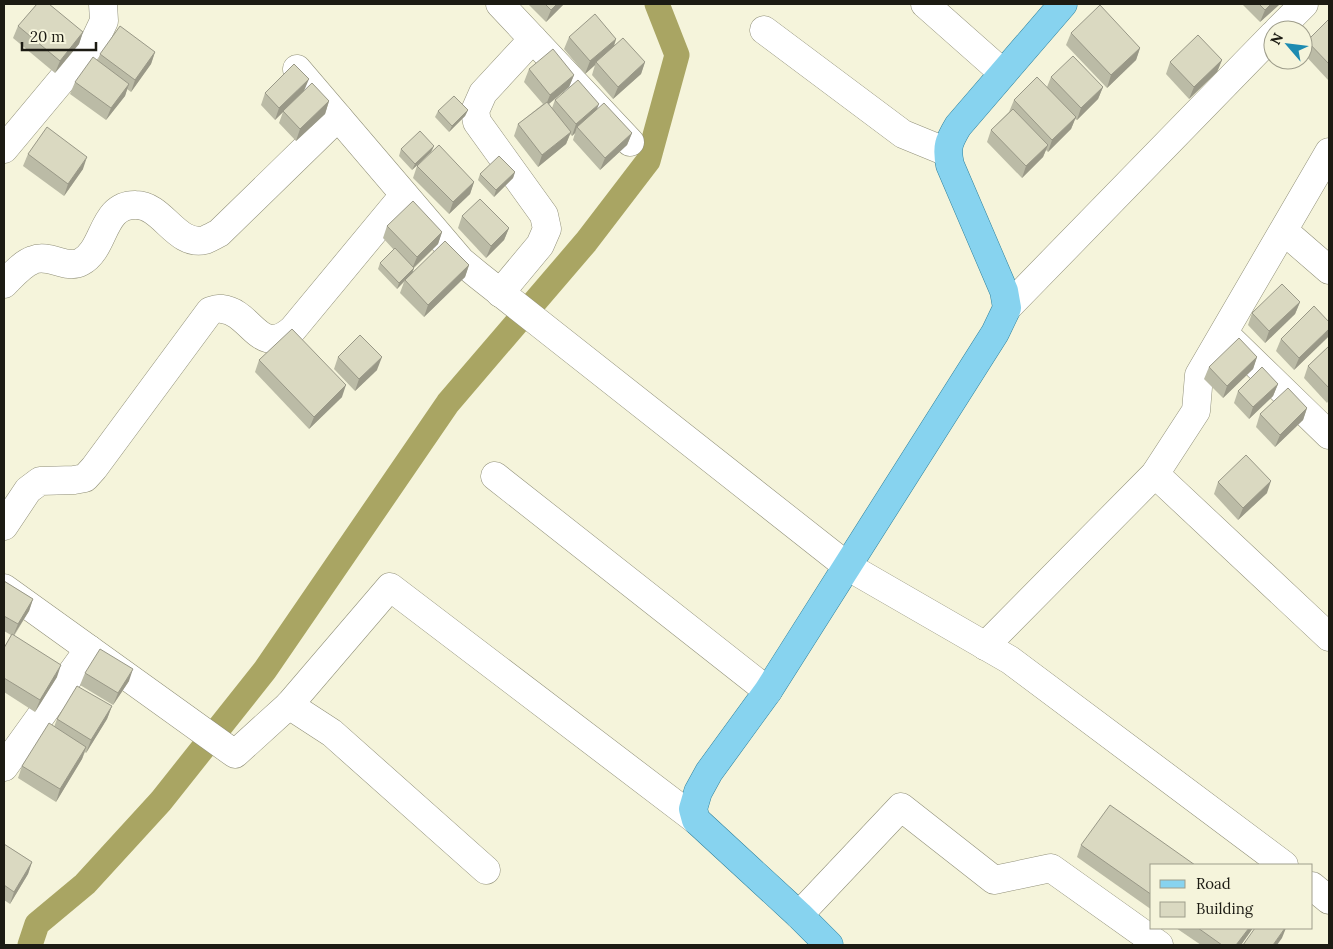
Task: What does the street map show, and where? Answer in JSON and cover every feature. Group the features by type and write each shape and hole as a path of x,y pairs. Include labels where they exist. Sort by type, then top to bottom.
{"main road":[{"path":"829,945 696,820 694,809 698,792 708,772 768,691 996,332 1007,308 1004,291 950,165 947,152 949,141 958,126 1063,4"}],"street":[{"path":"4,148 95,40 104,21 103,4"},
{"path":"500,4 630,142"},
{"path":"925,4 1003,72"},
{"path":"1288,20 1304,4"},
{"path":"764,30 903,134 947,152"},
{"path":"517,306 546,229 544,215 477,122 475,111 483,92 533,39"},
{"path":"1007,308 1263,45"},
{"path":"297,69 461,261 847,566 1010,660 1283,864"},
{"path":"4,284 32,260 43,257 68,263 80,262 90,254 112,215 125,205 139,205 151,209 177,232 191,239 204,240 219,233 338,117"},
{"path":"985,646 1155,474 1196,411 1199,375 1329,152"},
{"path":"4,526 28,490 40,481 74,480 84,478 89,473 210,311 221,308 236,313 260,335 273,340 284,337 293,329 404,194"},
{"path":"1284,231 1329,270"},
{"path":"1224,332 1329,435"},
{"path":"1155,474 1329,636"},
{"path":"495,476 768,691"},
{"path":"4,588 235,754 289,705 390,587 696,820"},
{"path":"4,767 89,648"},
{"path":"289,705 332,733 486,870"},
{"path":"799,915 901,807 994,880 1051,868 1159,945"},
{"path":"1313,887 1329,900"}],"building":[{"path":"37,4 49,4 83,32 60,61 18,26"},
{"path":"545,4 557,4 551,10"},
{"path":"1259,4 1271,4 1265,10"},
{"path":"1100,5 1140,48 1111,75 1071,33"},
{"path":"595,14 616,39 590,61 569,37"},
{"path":"1329,19 1329,64 1313,47 1313,35"},
{"path":"120,26 155,52 135,80 100,54"},
{"path":"1198,35 1222,60 1194,87 1170,62"},
{"path":"623,38 645,62 618,87 596,62"},
{"path":"553,49 574,75 550,95 529,69"},
{"path":"1073,56 1103,87 1081,108 1051,77"},
{"path":"93,57 129,84 111,108 75,82"},
{"path":"294,64 309,79 279,108 265,93"},
{"path":"1037,77 1076,117 1052,140 1014,100"},
{"path":"578,80 599,104 576,124 555,100"},
{"path":"312,83 329,101 300,129 283,111"},
{"path":"454,96 468,110 452,126 438,111"},
{"path":"547,102 571,132 542,155 518,124"},
{"path":"604,103 632,133 605,158 577,127"},
{"path":"1013,109 1048,145 1026,166 991,130"},
{"path":"47,127 87,157 68,184 28,154"},
{"path":"420,131 434,146 415,164 401,149"},
{"path":"439,145 474,182 453,202 417,166"},
{"path":"499,156 515,172 496,190 480,174"},
{"path":"480,199 509,228 491,246 462,216"},
{"path":"413,201 442,232 417,257 387,226"},
{"path":"445,241 469,265 428,305 405,280"},
{"path":"395,248 414,268 399,283 380,263"},
{"path":"1282,284 1300,302 1269,331 1252,313"},
{"path":"1314,306 1329,322 1329,329 1299,358 1281,339"},
{"path":"292,329 346,385 314,417 259,360"},
{"path":"360,335 382,357 359,379 338,357"},
{"path":"1239,338 1257,357 1227,386 1209,367"},
{"path":"1329,346 1329,388 1308,366"},
{"path":"1262,367 1278,384 1253,407 1238,391"},
{"path":"1288,388 1307,408 1280,435 1260,414"},
{"path":"1246,455 1271,481 1243,508 1218,482"},
{"path":"4,581 33,599 18,624 4,616"},
{"path":"12,634 61,665 40,700 4,678 4,648"},
{"path":"100,649 133,669 118,693 85,673"},
{"path":"77,686 112,706 91,740 57,719"},
{"path":"49,723 86,747 60,789 22,766"},
{"path":"1110,805 1194,864 1150,864 1150,894 1081,845"},
{"path":"4,844 32,862 14,892 4,885"},
{"path":"1199,929 1248,929 1236,945 1222,945"},
{"path":"1254,929 1284,929 1273,945 1243,945"}],"waterway":[{"path":"30,945 37,924 85,884 161,801 265,670 448,403 586,242 648,161 677,55 657,4"}]}
